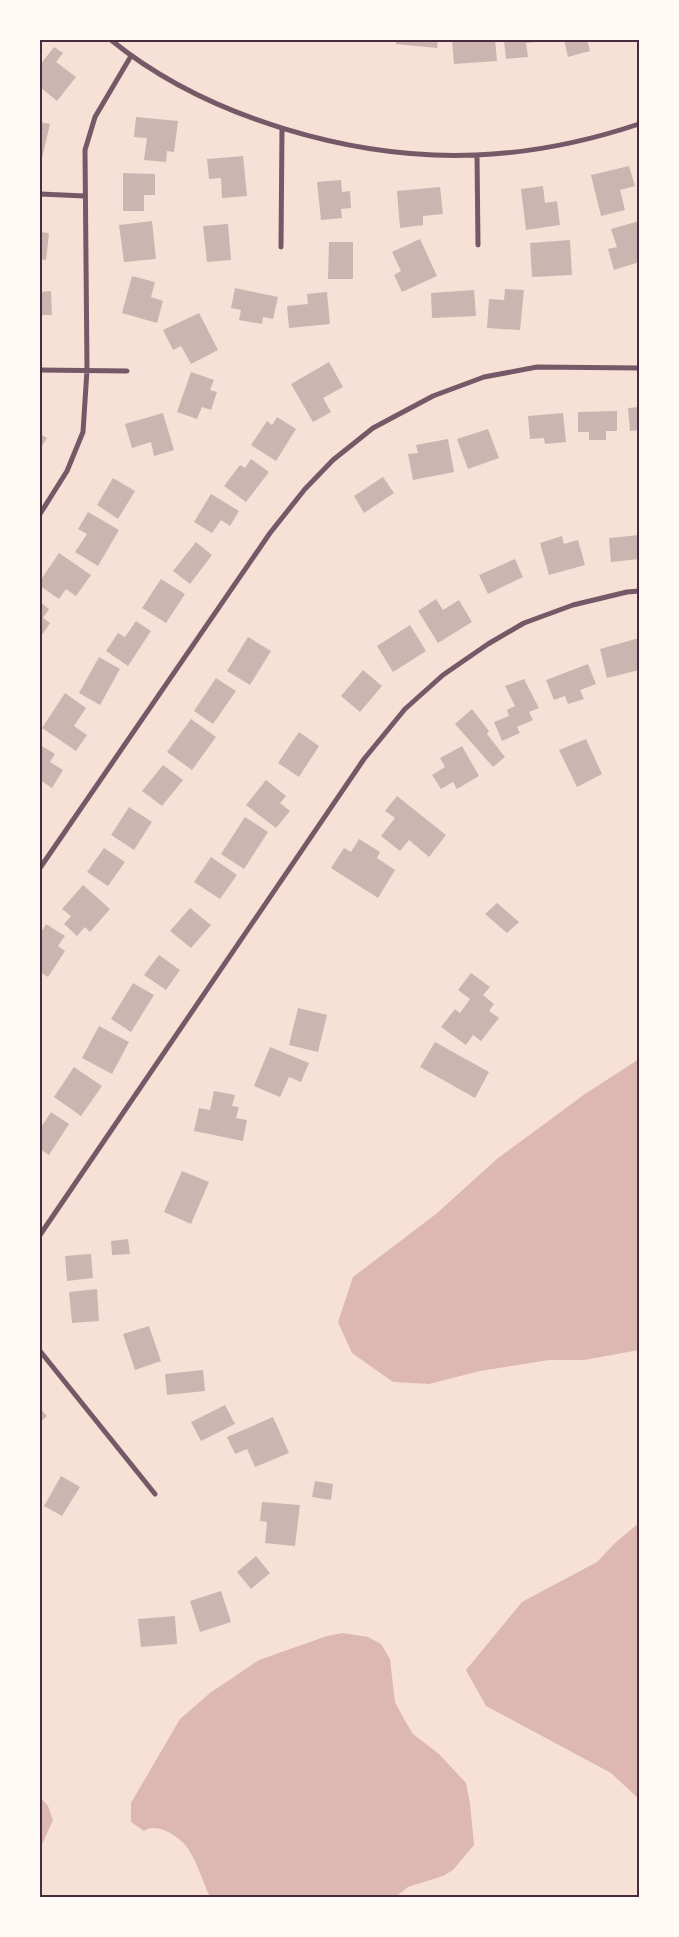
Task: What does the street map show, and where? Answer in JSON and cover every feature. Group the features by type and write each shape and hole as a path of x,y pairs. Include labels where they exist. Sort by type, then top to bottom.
{"street":[{"path":"112,40 131,56 209,101 282,128 354,146 416,154 477,155 537,148 605,135 639,124"},
{"path":"40,514 67,471 83,432 87,370 85,150 94,117 131,56"},
{"path":"281,247 282,128"},
{"path":"477,155 478,245"},
{"path":"40,194 85,196"},
{"path":"40,868 270,533 305,489 333,460 373,428 433,396 484,377 537,366 639,368"},
{"path":"40,370 127,371"},
{"path":"40,1234 364,759 405,709 443,675 488,644 524,623 573,605 627,592 639,591"},
{"path":"40,1351 155,1494"}],"shaded area":[{"path":"639,1059 639,1350 584,1360 549,1360 480,1371 429,1384 393,1382 352,1353 338,1322 353,1277 436,1214 498,1158 585,1094"},
{"path":"639,1523 639,1799 611,1773 486,1706 466,1670 522,1602 597,1562 615,1543"},
{"path":"343,1633 368,1637 381,1644 390,1659 395,1702 413,1734 439,1754 466,1783 474,1845 453,1870 443,1876 408,1887 395,1897 210,1897 186,1845 162,1829 149,1828 144,1831 131,1822 131,1803 180,1719 210,1693 259,1660 327,1636"},
{"path":"40,1797 48,1806 53,1820 40,1849"}],"building":[{"path":"396,40 438,40 437,48 396,44"},
{"path":"452,40 495,40 497,61 454,64"},
{"path":"504,40 547,41 526,43 528,57 506,59"},
{"path":"564,40 587,40 590,51 568,57"},
{"path":"54,47 63,53 56,62 76,77 57,101 40,87 40,65"},
{"path":"136,117 178,121 174,152 167,151 166,162 144,160 147,138 134,137"},
{"path":"40,122 50,124 42,158 40,158"},
{"path":"243,156 247,196 222,198 221,178 209,179 207,159"},
{"path":"629,166 635,186 620,190 625,210 601,216 591,175"},
{"path":"123,173 155,174 155,195 144,195 144,211 123,211"},
{"path":"341,180 342,192 350,191 351,208 341,209 342,218 321,220 317,182"},
{"path":"543,186 545,203 557,201 560,225 526,230 521,189"},
{"path":"440,187 443,214 423,216 423,225 400,228 397,191"},
{"path":"152,221 156,259 124,262 119,225"},
{"path":"639,221 639,262 614,270 608,249 617,247 611,229"},
{"path":"228,224 231,260 207,262 203,226"},
{"path":"40,232 49,233 46,260 40,259"},
{"path":"420,239 437,276 402,292 394,275 401,271 392,252"},
{"path":"570,240 572,275 532,277 530,243"},
{"path":"329,242 353,242 353,279 328,279"},
{"path":"132,276 155,282 151,297 163,301 157,323 122,313"},
{"path":"235,288 278,297 273,319 263,317 262,324 239,320 241,310 231,308"},
{"path":"505,289 524,290 520,330 487,328 489,299 504,300"},
{"path":"474,290 476,316 432,318 431,293"},
{"path":"51,291 52,315 40,315 40,292"},
{"path":"327,292 330,324 289,328 287,306 308,304 307,294"},
{"path":"199,313 218,350 191,364 181,346 173,350 163,330"},
{"path":"329,362 343,387 323,398 331,412 313,422 291,384"},
{"path":"191,372 214,380 210,390 217,392 211,410 202,407 197,419 177,412"},
{"path":"639,407 639,430 630,431 628,408"},
{"path":"617,411 617,431 606,431 606,440 589,440 589,432 578,432 578,412"},
{"path":"163,413 174,450 154,456 151,442 132,448 125,424"},
{"path":"563,413 566,442 545,444 544,438 530,439 528,416"},
{"path":"277,417 296,429 276,461 251,445 267,421 272,425"},
{"path":"488,429 499,458 468,469 457,439"},
{"path":"40,434 47,438 40,449"},
{"path":"448,439 454,472 413,480 408,454 418,453 416,445"},
{"path":"251,459 269,472 246,502 224,486 240,465 245,468"},
{"path":"383,477 394,493 364,513 354,496"},
{"path":"113,478 135,491 118,519 97,505"},
{"path":"211,494 239,511 230,526 221,520 212,533 194,522"},
{"path":"88,512 119,530 98,566 75,552 87,534 78,529"},
{"path":"639,535 639,559 611,562 609,538"},
{"path":"562,536 564,544 578,540 585,565 549,575 540,543"},
{"path":"196,542 212,555 190,584 173,571"},
{"path":"59,553 91,575 76,596 66,589 59,599 40,586 40,581"},
{"path":"515,559 523,577 488,594 479,575"},
{"path":"161,579 185,594 166,623 142,608"},
{"path":"436,599 443,610 459,600 472,622 438,643 418,611"},
{"path":"40,602 49,609 43,618 50,623 40,638"},
{"path":"136,621 151,631 128,666 106,651 118,633 125,637"},
{"path":"410,625 426,651 393,672 377,646"},
{"path":"248,637 271,651 250,685 227,671"},
{"path":"639,638 639,670 607,678 600,649"},
{"path":"99,657 120,669 100,705 79,693"},
{"path":"588,664 596,684 580,690 584,699 568,704 565,696 554,700 546,680"},
{"path":"363,670 382,686 360,712 341,696"},
{"path":"216,678 236,691 213,724 194,711"},
{"path":"524,679 539,708 529,712 533,720 517,727 520,733 502,741 494,722 509,716 507,710 515,706 505,686"},
{"path":"65,693 86,708 74,726 87,735 76,751 42,728"},
{"path":"472,709 489,731 487,734 505,757 493,767 455,724"},
{"path":"191,719 216,737 192,770 167,752"},
{"path":"299,732 319,746 299,777 278,763"},
{"path":"586,739 602,774 577,787 559,750"},
{"path":"40,745 55,754 50,762 63,770 52,788 40,780"},
{"path":"462,746 479,776 457,789 453,782 441,789 432,775 445,767 440,758"},
{"path":"163,765 183,780 162,806 142,791"},
{"path":"266,780 286,796 280,803 290,811 276,828 246,805"},
{"path":"397,796 446,835 429,857 409,840 400,851 381,836 395,818 385,811"},
{"path":"129,807 152,822 134,850 111,835"},
{"path":"245,817 268,832 244,869 221,854"},
{"path":"359,839 380,852 377,858 395,870 378,898 331,868 344,848 351,852"},
{"path":"104,848 125,862 108,886 87,872"},
{"path":"211,857 237,875 220,899 194,882"},
{"path":"83,885 110,909 90,932 85,927 77,936 64,924 71,916 62,909"},
{"path":"497,903 519,922 507,933 485,914"},
{"path":"190,908 211,925 191,948 170,931"},
{"path":"46,924 65,936 58,946 65,951 48,977 40,972 40,934"},
{"path":"159,955 180,970 166,990 144,975"},
{"path":"471,973 490,987 483,995 494,1004 489,1011 499,1018 481,1041 473,1035 466,1045 441,1027 455,1009 460,1013 470,999 458,990"},
{"path":"133,983 154,995 131,1032 111,1019"},
{"path":"298,1008 327,1015 318,1052 289,1045"},
{"path":"99,1026 129,1042 112,1074 82,1058"},
{"path":"435,1042 489,1072 475,1098 420,1067"},
{"path":"270,1047 309,1063 301,1082 289,1077 280,1097 254,1086"},
{"path":"74,1067 102,1086 81,1116 54,1097"},
{"path":"214,1091 235,1095 232,1106 239,1107 236,1118 247,1120 243,1141 194,1131 199,1108 210,1110"},
{"path":"51,1112 69,1124 49,1155 40,1149 40,1129"},
{"path":"182,1171 209,1182 191,1224 164,1212"},
{"path":"128,1239 130,1254 112,1255 111,1241"},
{"path":"91,1254 93,1278 67,1281 65,1256"},
{"path":"97,1289 99,1321 72,1323 69,1292"},
{"path":"149,1326 161,1361 135,1370 123,1334"},
{"path":"203,1370 205,1391 167,1395 165,1374"},
{"path":"225,1405 235,1424 201,1441 191,1422"},
{"path":"40,1408 47,1416 40,1422"},
{"path":"273,1417 289,1453 255,1467 247,1449 235,1454 227,1437"},
{"path":"61,1476 80,1487 62,1516 44,1506"},
{"path":"315,1481 333,1484 331,1500 312,1497"},
{"path":"262,1502 300,1505 295,1546 265,1543 267,1522 260,1521"},
{"path":"256,1556 270,1573 251,1589 237,1572"},
{"path":"221,1591 231,1622 200,1632 190,1601"},
{"path":"175,1616 177,1644 141,1647 138,1619"}]}
